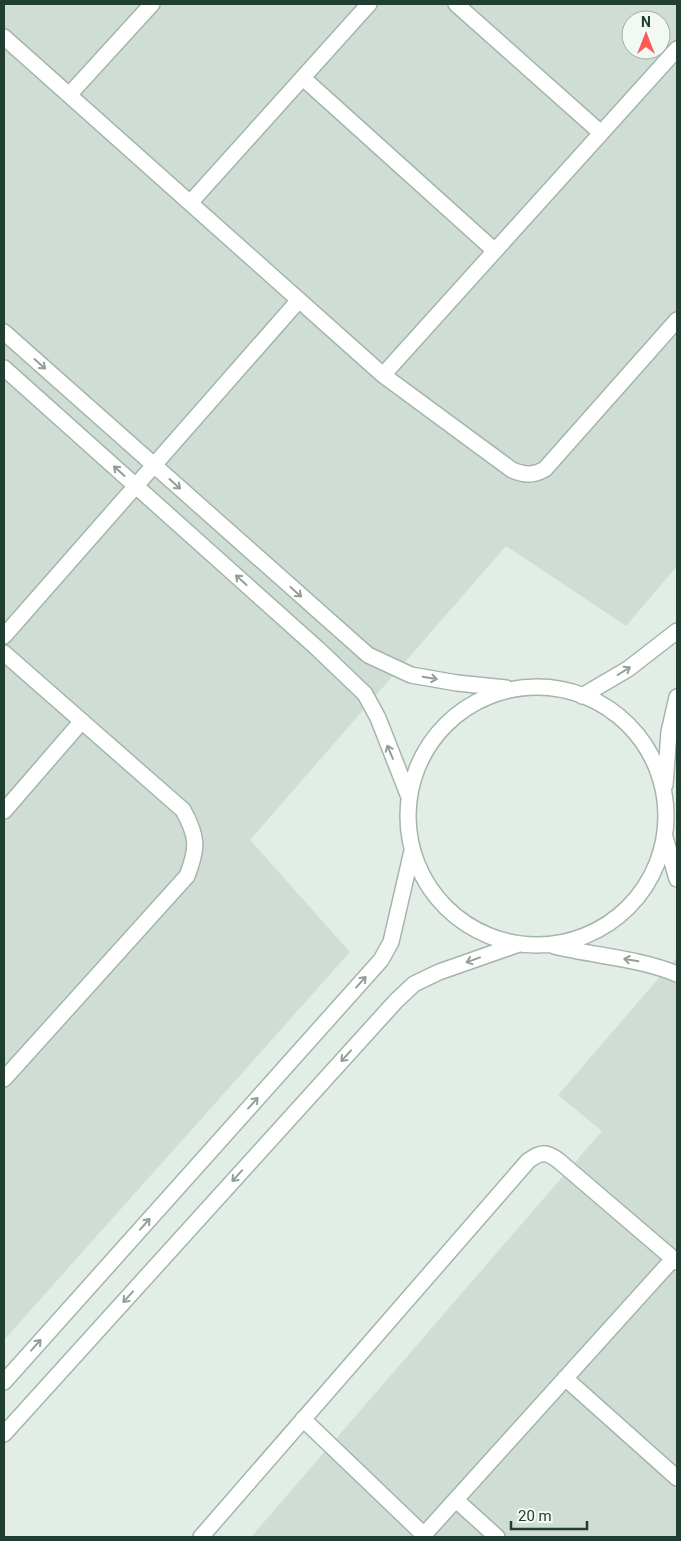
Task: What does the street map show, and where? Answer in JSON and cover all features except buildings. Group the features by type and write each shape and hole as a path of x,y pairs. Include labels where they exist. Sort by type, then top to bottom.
{"street":[{"path":"69,96 152,4"},
{"path":"190,203 369,4"},
{"path":"456,4 601,133"},
{"path":"4,37 384,375 512,470 529,475 545,469 677,320"},
{"path":"384,375 677,49"},
{"path":"303,78 495,251"},
{"path":"4,636 137,487 299,300"},
{"path":"4,332 368,655 411,675 457,683 516,689"},
{"path":"4,368 318,649 364,694 378,718 409,797"},
{"path":"582,696 628,669 677,632"},
{"path":"4,653 183,810 194,830 196,854 187,876 4,1079"},
{"path":"665,795 658,769 645,745 634,731 606,708 582,696 538,687 516,689 490,696 466,708 445,726 428,747 416,771 409,797 408,824 412,851 421,874 430,888 452,913 472,927 519,944 554,946 592,955 652,964 677,974"},
{"path":"677,697 669,732 665,795 665,836 677,880"},
{"path":"4,811 82,721"},
{"path":"554,946 601,928 631,905 653,873 665,836"},
{"path":"4,1382 381,960 391,942 412,851"},
{"path":"4,1434 396,1001 414,984 439,972 519,944"},
{"path":"201,1537 303,1419 521,1168 537,1154 545,1153 559,1161 675,1261 565,1378 423,1536 303,1419"},
{"path":"565,1378 677,1478"},
{"path":"456,1500 497,1537"}],"shaded area":[{"path":"4,4 677,4 677,566 626,626 506,546 250,840 350,952 4,1340"},
{"path":"677,957 677,1537 251,1537 602,1131 558,1095"}]}
